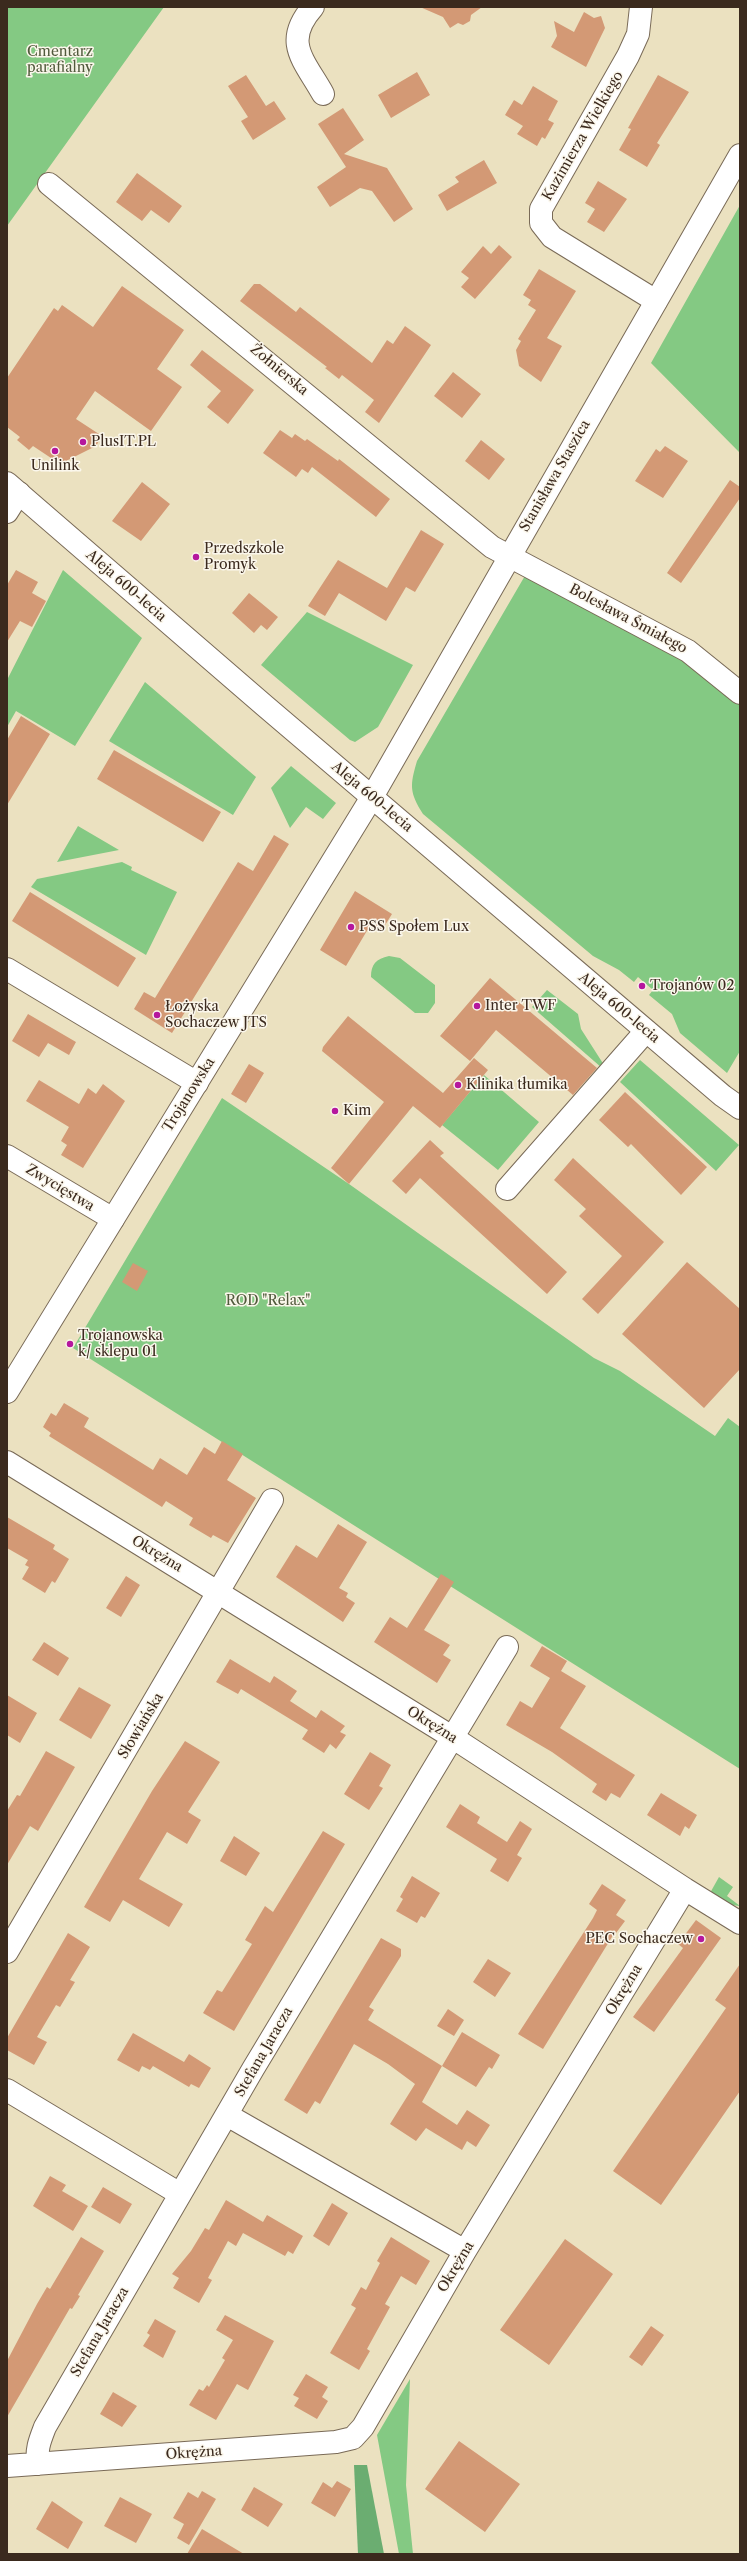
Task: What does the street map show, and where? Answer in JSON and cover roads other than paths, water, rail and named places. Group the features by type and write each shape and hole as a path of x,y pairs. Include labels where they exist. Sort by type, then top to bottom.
{"street":[{"path":"313,7 306,15 297,34 297,48 323,94"},
{"name":"Kazimierza Wielkiego","path":"641,7 638,34 628,56 541,209 541,223 552,237 656,300"},
{"name":"Stanisława Staszica","path":"372,797 740,155"},
{"name":"Żołnierska","path":"49,184 492,547 509,556"},
{"path":"7,512 13,488"},
{"name":"Aleja 600-lecia","path":"13,488 646,1031 740,1108"},
{"name":"Bolesława Śmiałego","path":"509,556 688,651 740,693"},
{"name":"Trojanowska","path":"7,1392 372,797"},
{"path":"7,969 197,1083"},
{"path":"507,1189 646,1031"},
{"name":"Zwycięstwa","path":"7,1156 113,1219"},
{"name":"Okrężna","path":"7,1462 220,1592 452,1737 685,1889 465,2251 363,2427 353,2438 336,2442 7,2466"},
{"name":"Słowiańska","path":"7,1952 220,1592 272,1500"},
{"name":"Stefana Jaracza","path":"38,2464 38,2442 180,2194 452,1737 508,1647"},
{"path":"685,1889 740,1923"},
{"path":"7,2090 180,2194"},
{"path":"227,2115 465,2251"}],"place":[{"name":"PlusIT.PL","path":"83,442"},
{"name":"Unilink","path":"55,451"},
{"name":"Przedszkole Promyk","path":"196,557"},
{"name":"PSS Społem Lux","path":"351,927"},
{"name":"Trojanów 02","path":"642,986"},
{"name":"Inter TWF","path":"477,1006"},
{"name":"Łożyska Sochaczew JTS","path":"157,1015"},
{"name":"Klinika tłumika","path":"458,1085"},
{"name":"Kim","path":"335,1111"},
{"name":"Trojanowska k/ sklepu 01","path":"70,1344"},
{"name":"PEC Sochaczew","path":"701,1939"}],"park label":[{"name":"Cmentarz parafialny","path":"60,60"},
{"name":"ROD \"Relax\"","path":"268,1301"}]}
